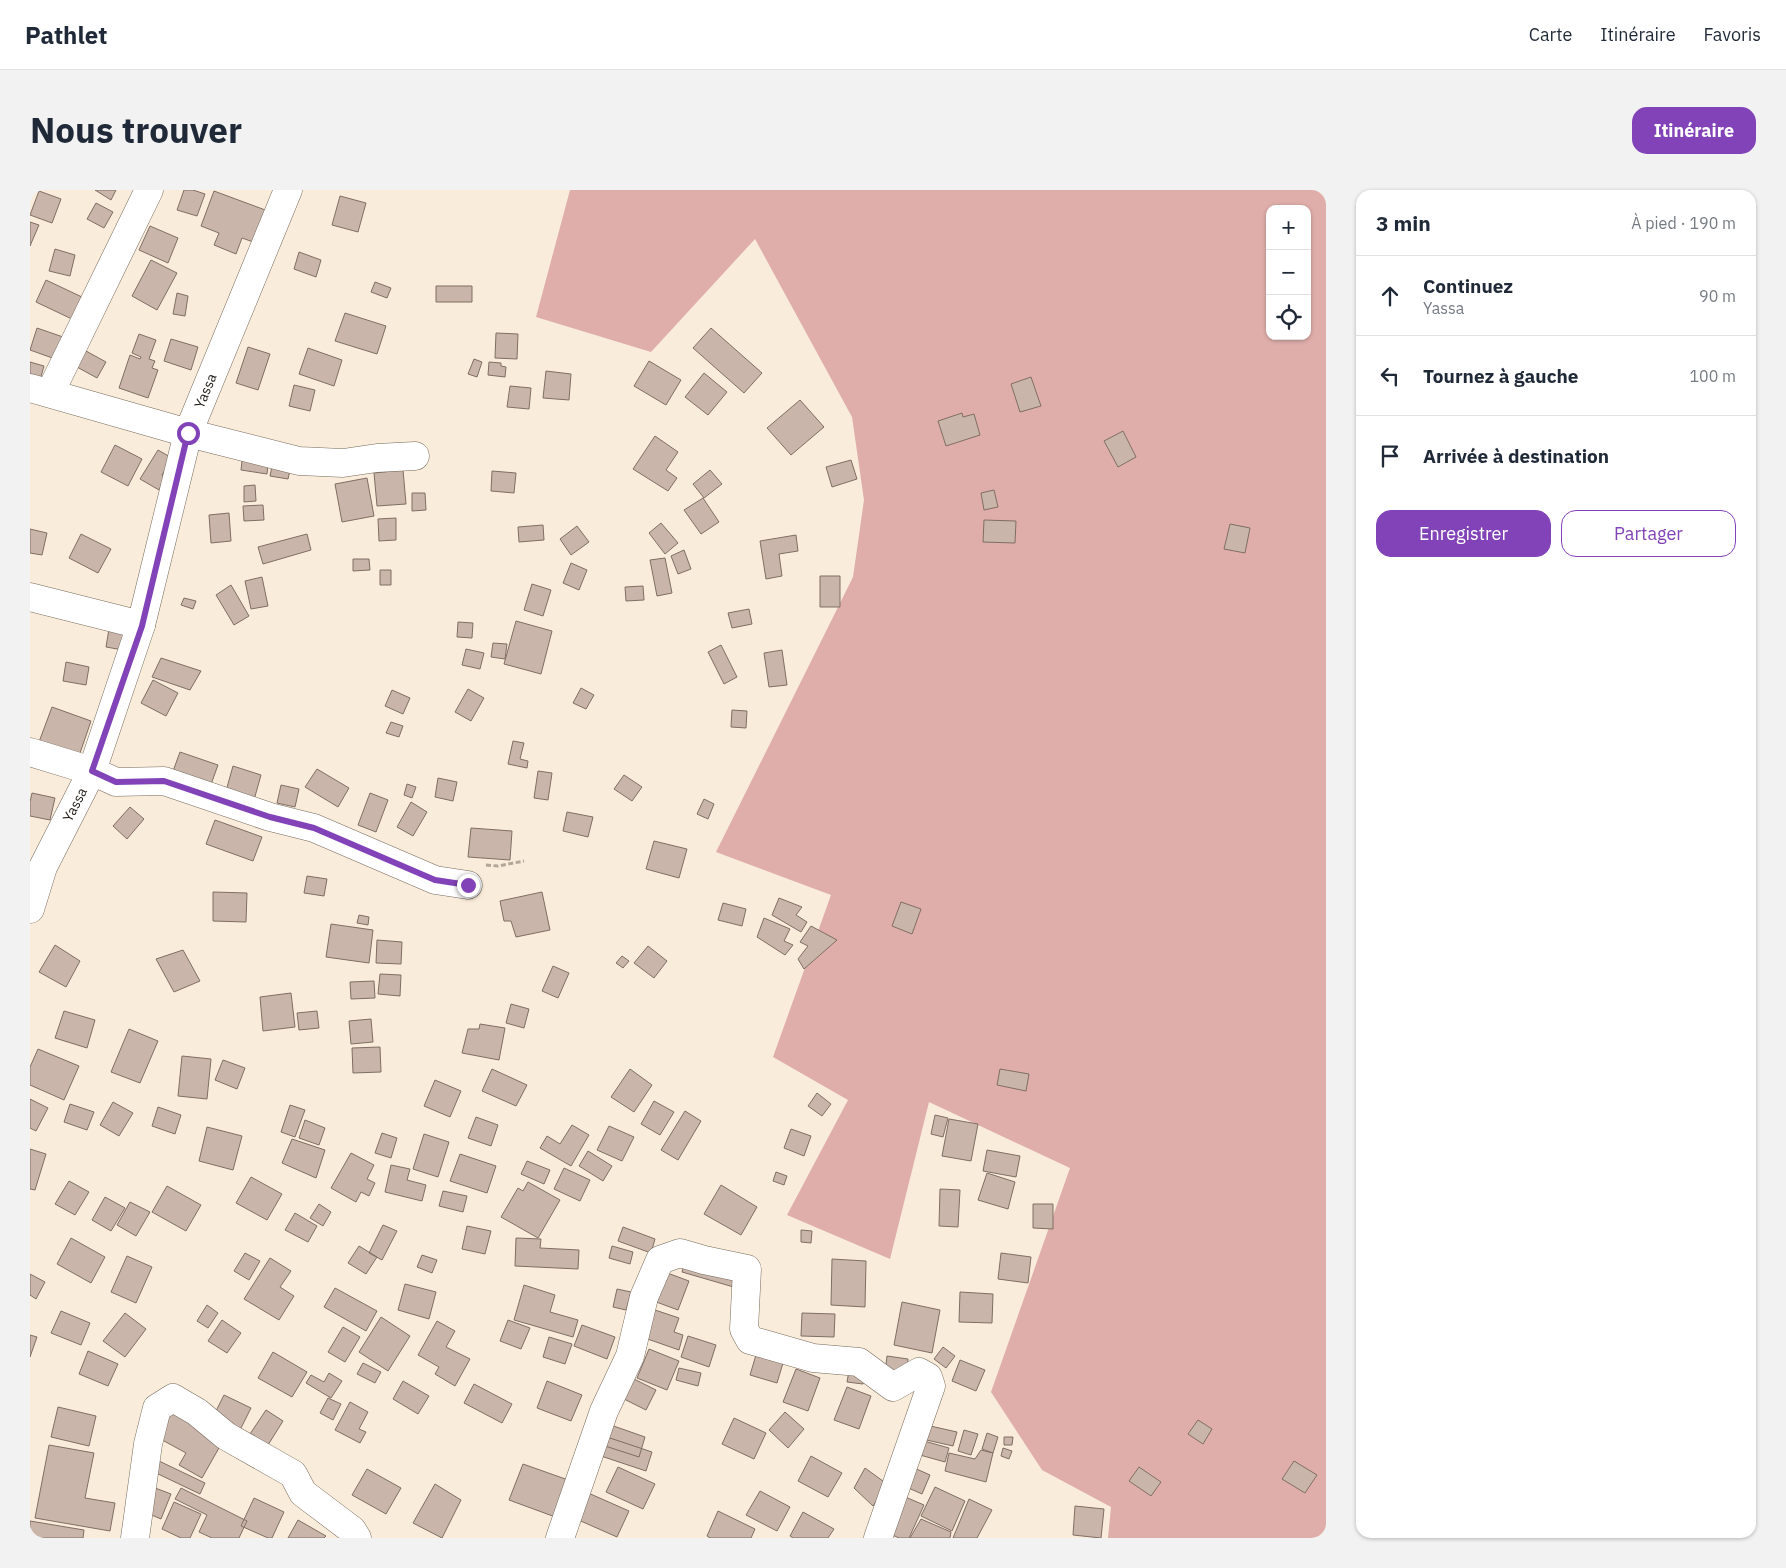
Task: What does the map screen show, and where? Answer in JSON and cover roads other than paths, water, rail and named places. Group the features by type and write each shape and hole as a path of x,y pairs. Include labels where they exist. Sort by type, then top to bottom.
{"street":[{"path":"149,190 40,390 188,433 299,461 343,463 377,458 415,456"},
{"name":"Yassa","path":"30,908 36,867 92,771 142,626 188,433 288,190"},
{"path":"30,597 142,626"},
{"path":"30,752 92,771 116,782 164,781 270,817 314,828 435,880 468,885"},
{"path":"560,1538 604,1411 630,1356 644,1297 660,1260 680,1253 747,1269 744,1329 750,1340 813,1358 859,1362 893,1387 919,1372 928,1378 931,1386 878,1538"},
{"path":"135,1538 148,1444 157,1408 173,1398 196,1412 226,1436 293,1474 303,1493 352,1530 358,1538"}]}
